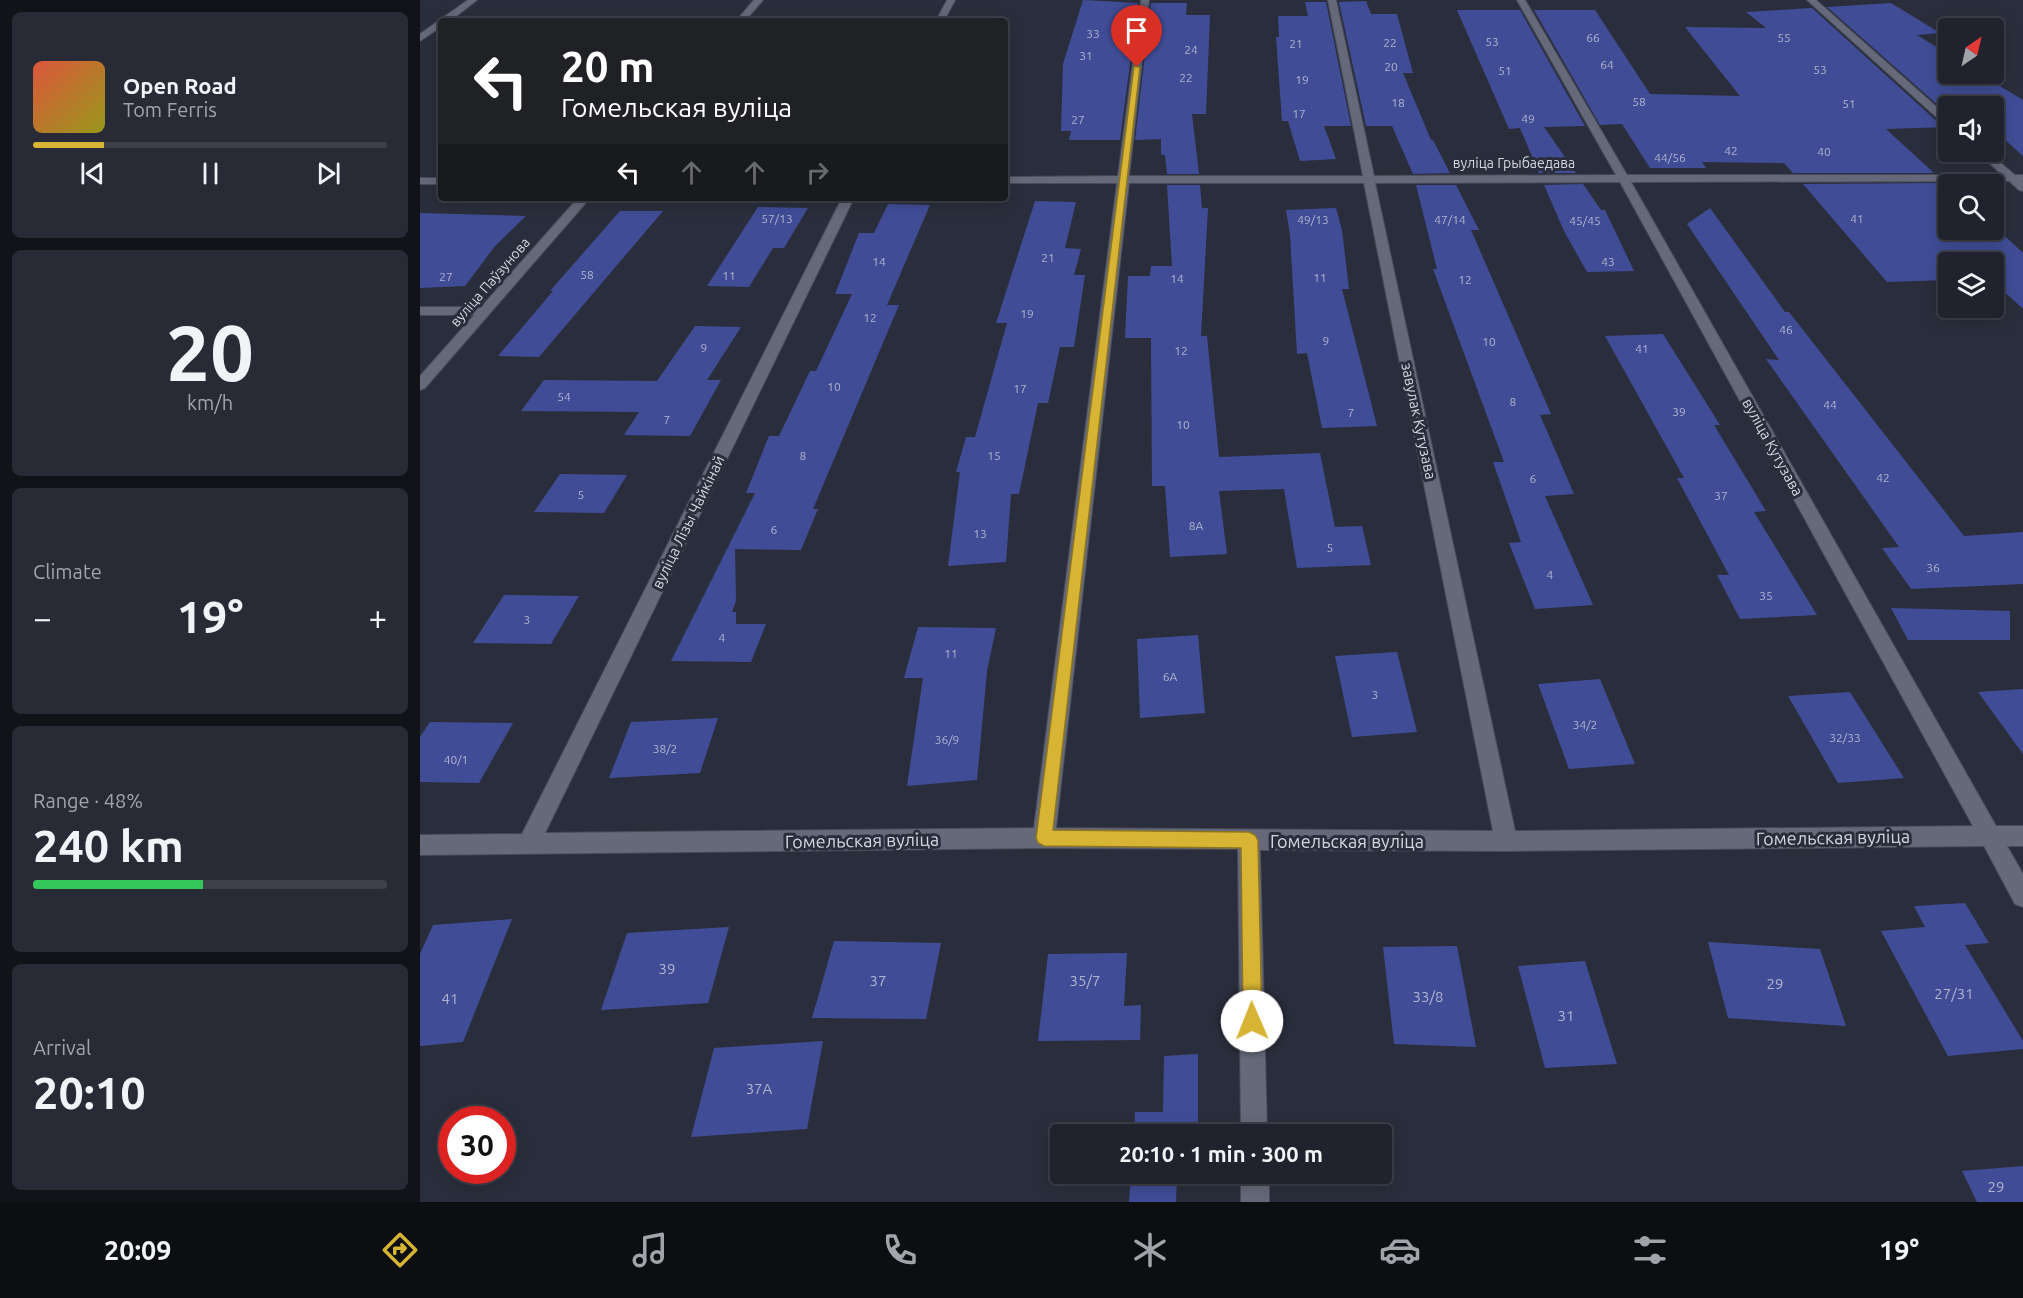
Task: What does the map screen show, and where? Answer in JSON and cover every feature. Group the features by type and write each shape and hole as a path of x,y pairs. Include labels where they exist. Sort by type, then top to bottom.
{"street":[{"path":"448,18 473,0"},
{"path":"743,18 759,0"},
{"path":"942,18 951,0"},
{"path":"1044,838 1145,0"},
{"name":"завулак Кутузава","path":"1332,0 1506,842"},
{"name":"вуліца Кутузава","path":"1521,0 1623,178 2023,896"},
{"path":"1811,0 1938,113"},
{"path":"420,38 438,25"},
{"path":"1996,162 2018,178 2023,188"},
{"name":"вуліца Грыбаедава","path":"1008,180 2018,178"},
{"path":"420,181 438,181"},
{"name":"вуліца Паўзунова","path":"420,385 581,201"},
{"name":"вуліца Лізы Чайкінай","path":"528,845 847,201"},
{"path":"420,311 484,311"},
{"name":"Гомельская вуліца","path":"420,845 1044,838 1506,842 2023,836"},
{"path":"1249,840 1254,1124"},
{"path":"1255,1184 1255,1202"}],"building":[{"path":"1083,0 1138,3 1120,140 1069,140 1071,131 1061,131 1063,64"},
{"path":"1366,1 1371,14 1397,14 1413,73 1403,73 1431,140 1450,173 1413,174 1392,126 1366,126 1339,2"},
{"path":"1305,2 1326,2 1351,126 1324,126 1336,159 1300,161 1288,121 1282,121 1276,37 1279,37 1278,16 1308,16"},
{"path":"1151,3 1187,3 1186,15 1210,15 1206,114 1192,114 1199,174 1167,174 1165,155 1161,155 1161,139 1135,140"},
{"path":"1891,3 1938,32 1917,35 1938,48 1938,84 1997,84 2023,100 2023,156 2004,139 2004,96 1938,96 1938,105 1827,7"},
{"path":"1812,8 1938,122 1938,127 1886,129 1934,173 1793,173 1784,163 1702,162 1706,168 1650,168 1622,124 1600,125 1534,10 1595,10 1650,94 1740,96 1685,27 1766,28 1746,12"},
{"path":"1457,10 1520,10 1585,126 1544,127 1576,173 1539,173 1520,128 1509,129"},
{"path":"1938,183 1938,240 2004,240 2004,235 2023,253 2023,309 2004,291 2004,252 1938,252 1938,280 1887,282 1803,184"},
{"path":"1583,184 1601,210 1605,210 1634,271 1587,272 1564,231 1544,185"},
{"path":"1167,185 1200,185 1202,208 1208,208 1201,336 1207,336 1219,457 1320,453 1335,527 1362,526 1371,565 1297,568 1284,489 1219,491 1227,554 1170,557 1165,486 1152,486 1151,338 1125,338 1128,276 1150,276 1151,266 1172,266"},
{"path":"1416,185 1456,185 1479,230 1471,230 1551,414 1540,415 1574,494 1545,496 1593,605 1535,609 1509,543 1521,542 1493,462 1504,462 1433,269 1437,269"},
{"path":"1035,201 1076,202 1065,248 1081,249 1074,275 1085,275 1074,347 1060,347 1048,403 1038,403 1019,494 1011,494 1006,562 948,566 960,472 956,472 966,437 975,437 1007,323 996,323"},
{"path":"888,204 930,205 887,305 899,305 813,509 818,509 801,550 735,549 736,601 732,612 736,612 736,624 766,624 751,662 671,661 755,493 746,493 769,436 779,436 810,371 816,371 852,294 835,294 859,233 874,233"},
{"path":"758,207 808,208 784,248 773,248 749,287 707,286"},
{"path":"1336,208 1342,230 1349,289 1342,289 1377,426 1322,428 1307,353 1297,354 1290,235 1286,210"},
{"path":"1710,208 1785,312 1789,312 1964,536 2023,532 2023,584 1911,589 1882,548 1899,547 1766,359 1779,360 1687,224"},
{"path":"620,211 663,211 539,357 498,356 553,291 550,291"},
{"path":"420,213 526,216 495,246 465,286 420,288"},
{"path":"695,326 741,327 707,380 721,380 690,436 624,435 639,412 521,411 544,380 657,381"},
{"path":"1663,334 1720,425 1714,425 1766,511 1754,512 1817,615 1740,619 1717,575 1729,575 1677,478 1684,478 1605,336"},
{"path":"560,474 627,475 604,513 534,512"},
{"path":"504,595 579,596 551,644 473,643"},
{"path":"1891,608 2010,611 2010,640 1908,640"},
{"path":"918,627 996,628 987,671 977,780 907,786 923,678 904,678"},
{"path":"1198,635 1205,713 1140,718 1137,639"},
{"path":"1397,652 1417,732 1352,737 1335,656"},
{"path":"1600,679 1635,764 1569,769 1538,684"},
{"path":"2023,689 2023,754 1978,692"},
{"path":"1850,692 1904,778 1838,783 1788,696"},
{"path":"718,718 700,773 609,778 631,722"},
{"path":"430,722 513,723 479,783 420,782 420,737"},
{"path":"1965,903 1989,943 1965,945 2023,1041 2023,1049 1948,1056 1881,931 1925,927 1914,906"},
{"path":"512,919 463,1042 420,1046 420,954 433,925"},
{"path":"729,927 708,1003 601,1010 627,933"},
{"path":"834,941 941,943 926,1019 812,1018"},
{"path":"1708,942 1820,949 1846,1026 1728,1018"},
{"path":"1457,946 1476,1047 1394,1044 1383,947"},
{"path":"1127,953 1124,1006 1141,1005 1140,1040 1038,1041 1048,954"},
{"path":"1585,961 1617,1064 1545,1068 1518,966"},
{"path":"823,1041 807,1129 691,1137 714,1048"},
{"path":"1198,1054 1198,1124 1134,1124 1135,1112 1163,1112 1164,1056"},
{"path":"2023,1166 2023,1202 1977,1202 1962,1171"},
{"path":"1130,1184 1177,1184 1176,1202 1129,1202"}],"route":[{"path":"1137,67 1044,838 1249,840 1252,1021"}]}
